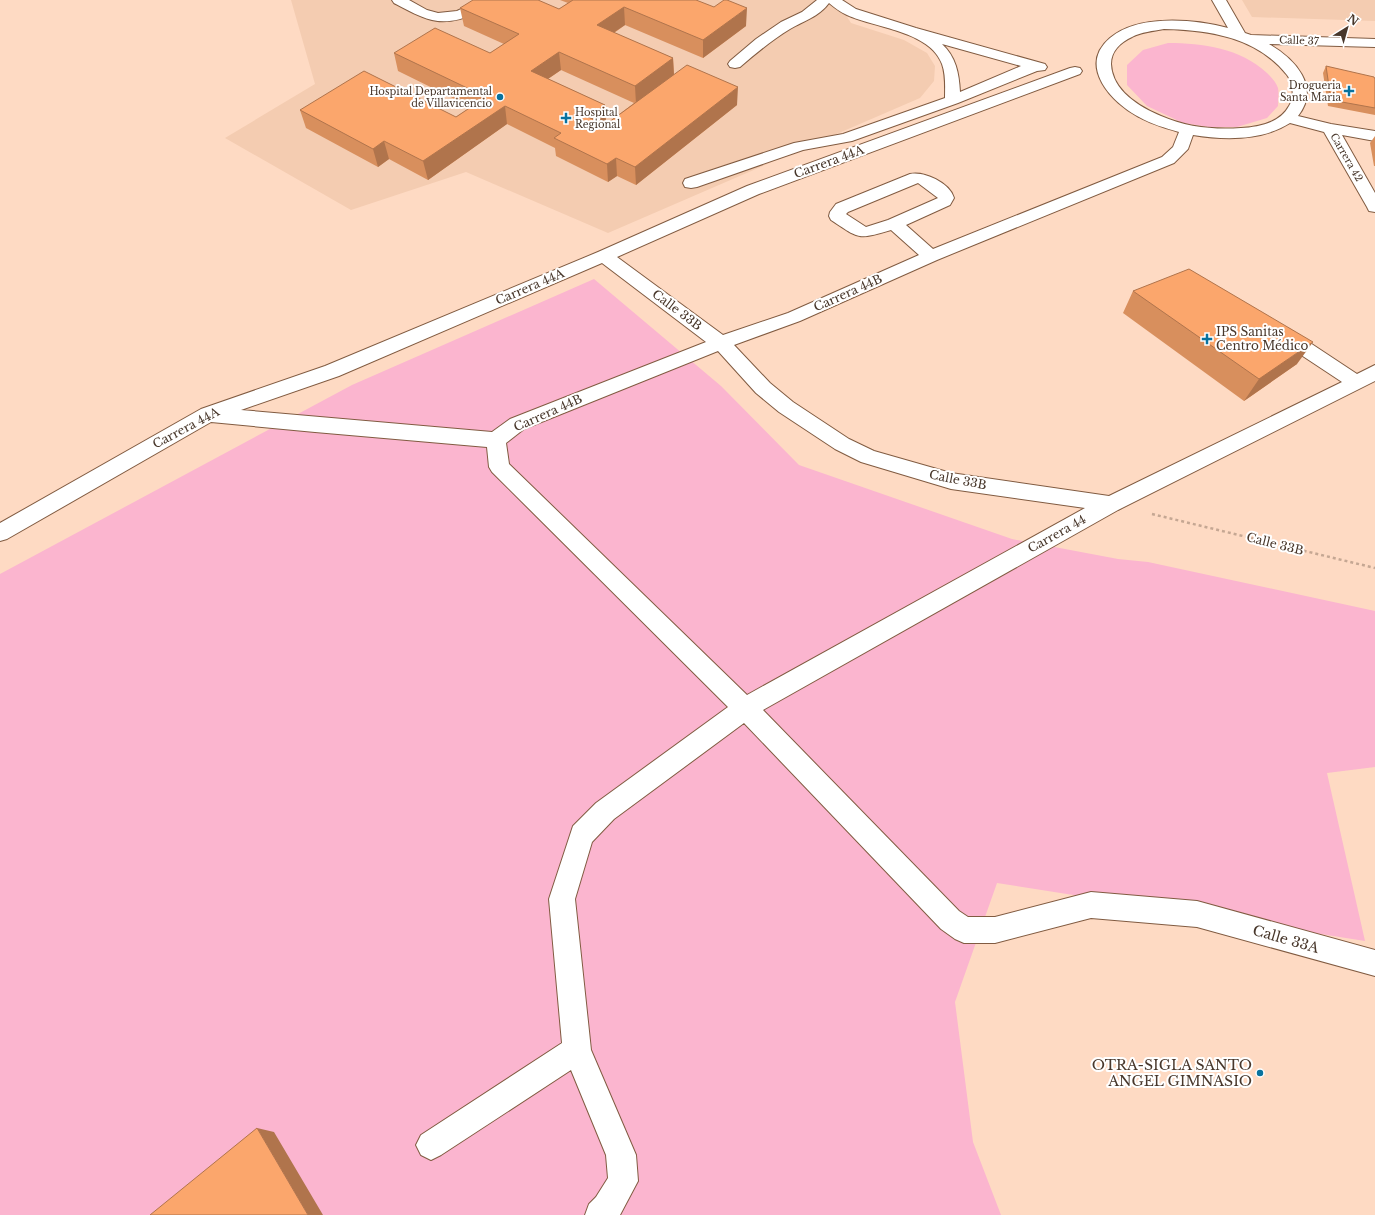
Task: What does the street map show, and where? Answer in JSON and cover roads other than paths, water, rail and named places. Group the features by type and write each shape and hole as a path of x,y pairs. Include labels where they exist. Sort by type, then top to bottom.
{"street":[{"path":"399,0 430,16 448,17 466,14 490,0"},
{"path":"803,0 829,1 852,12 911,31 1035,66 1074,71 1103,70"},
{"path":"734,64 761,42 786,25 807,15 829,1"},
{"path":"1213,3 1225,32"},
{"path":"1213,3 1244,38"},
{"path":"1179,25 1210,28 1244,38 1268,49 1285,63 1298,80 1301,96 1299,104 1288,118 1267,128 1240,133 1224,134 1187,130 1158,120 1130,105 1112,88 1103,70 1105,54 1110,46 1126,34 1150,27 1179,25"},
{"path":"911,31 930,41 945,56 952,71 953,100"},
{"name":"Calle 37","path":"1244,38 1375,43"},
{"path":"691,183 800,146 846,138 953,100 1035,66"},
{"name":"Carrera 44A","path":"0,533 208,414 332,371 604,256 753,190 1074,71"},
{"path":"1288,118 1330,129 1375,136"},
{"name":"Carrera 42","path":"1330,129 1375,206"},
{"name":"Carrera 44B","path":"496,440 517,424 721,343 794,317 931,256 1168,160 1180,149 1187,130"},
{"path":"916,178 924,179 945,194 946,198 944,201 894,224 861,232 837,216 838,212 842,208 916,178"},
{"path":"894,224 931,256"},
{"name":"Calle 33B","path":"604,256 721,343 763,388 786,407 842,444 868,457 951,481 1111,504"},
{"path":"1266,323 1357,383"},
{"name":"Carrera 44","path":"600,1215 607,1208 623,1182 621,1155 577,1050 562,899 582,836 605,811 745,708 1111,504 1357,383 1375,372"},
{"path":"208,414 315,425 496,440"},
{"name":"Calle 33A","path":"496,440 498,466 745,708 950,920 964,930 995,930 1091,905 1197,914 1375,963"},
{"path":"431,1145 577,1050"}],"place":[{"name":"Drogueria Santa Maria","path":"1349,91"},
{"name":"Hospital Departamental de Villavicencio","path":"500,97"},
{"name":"Hospital Regional","path":"566,118"},
{"name":"IPS Sanitas Centro Médico","path":"1207,339"},
{"name":"OTRA-SIGLA SANTO ANGEL GIMNASIO","path":"1260,1073"}]}
